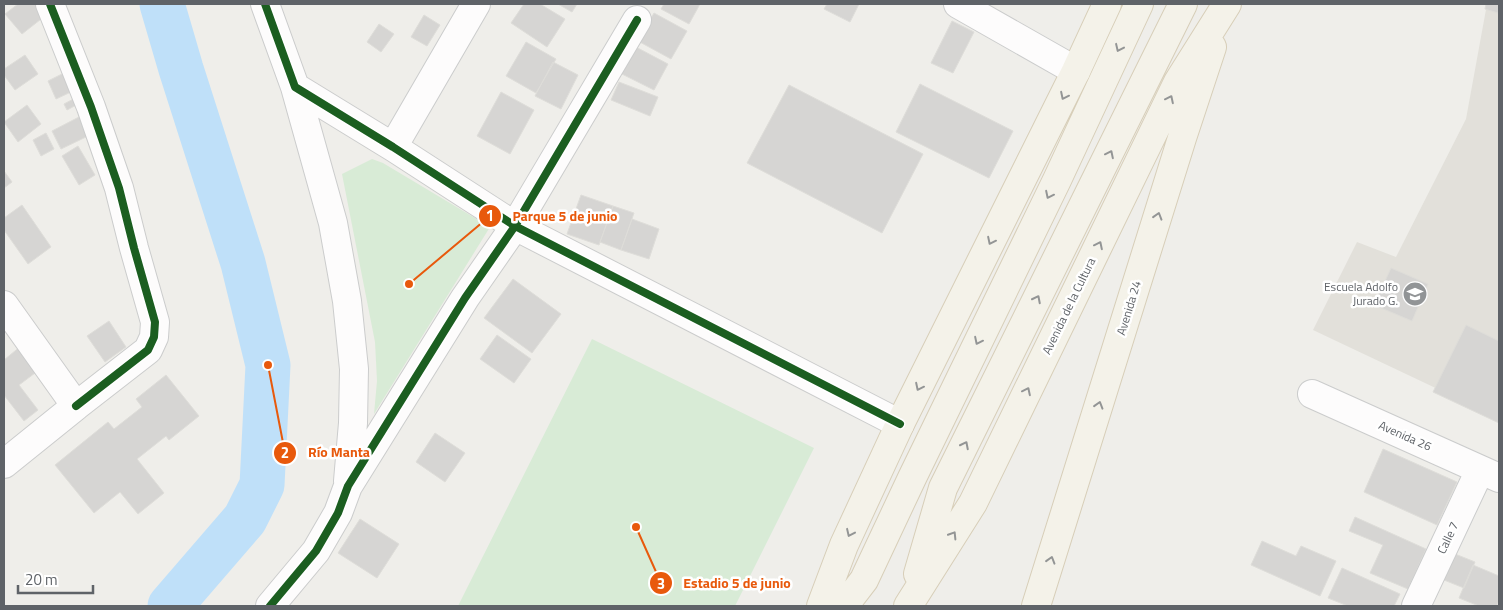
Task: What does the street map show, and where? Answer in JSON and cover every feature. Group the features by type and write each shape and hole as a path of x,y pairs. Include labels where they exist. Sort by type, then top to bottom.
{"main road":[{"path":"821,606 844,545 900,424 1076,71 1107,4"},
{"path":"844,606 864,580 1057,180 1139,4"},
{"name":"Avenida de la Cultura","path":"908,606 943,488 1183,4"},
{"name":"Avenida de la Cultura","path":"908,606 973,503 1178,82 1225,7"},
{"name":"Avenida 24","path":"1036,606 1182,138 1225,7"}],"street":[{"path":"4,464 148,350 154,337 155,322 119,188 92,107 50,4"},
{"path":"265,4 295,87 320,170 333,223 347,301 354,369 354,423 348,486"},
{"path":"393,147 476,4"},
{"path":"958,4 1076,71"},
{"path":"270,606 316,551 338,513 348,486 465,298 515,226 637,20"},
{"path":"295,87 393,147 515,226 900,424"},
{"path":"4,305 76,406"},
{"name":"Avenida 26","path":"1312,394 1490,474"},
{"name":"Calle 7","path":"1416,606 1490,474"}],"shaded area":[{"name":"Escuela Adolfo Jurado G.","path":"1487,4 1499,4 1499,418 1313,330 1357,242 1396,257 1466,119"}],"green space":[{"path":"372,159 383,163 490,227 374,414 377,381 375,342 342,174"},
{"path":"592,339 814,448 735,606 458,606"}],"building":[{"path":"18,4 43,4 50,12 22,34 5,14"},
{"path":"524,4 540,4 565,19 547,47 511,23"},
{"path":"558,4 577,4 572,12"},
{"path":"664,4 700,4 689,24 661,9"},
{"path":"827,4 859,4 850,22 824,9"},
{"path":"1486,4 1499,4 1498,13 1485,9"},
{"path":"654,13 687,31 671,59 638,41"},
{"path":"424,15 440,25 427,46 411,37"},
{"path":"952,21 974,32 953,73 931,63"},
{"path":"379,24 394,34 381,52 367,42"},
{"path":"526,42 556,59 536,93 506,76"},
{"path":"634,46 668,64 654,90 620,73"},
{"path":"25,55 38,74 15,90 4,75 4,69"},
{"path":"553,62 578,75 561,109 535,96"},
{"path":"64,73 73,91 56,99 48,81"},
{"path":"619,82 658,97 650,116 611,100"},
{"path":"920,84 1013,131 989,178 896,132"},
{"path":"789,85 923,154 882,233 747,163"},
{"path":"501,92 534,110 510,154 477,136"},
{"path":"79,96 82,102 67,110 64,104"},
{"path":"27,105 41,124 18,142 4,122"},
{"path":"79,117 88,136 61,149 52,131"},
{"path":"46,133 54,149 41,156 33,140"},
{"path":"78,146 95,175 79,185 62,156"},
{"path":"4,171 12,182 4,188"},
{"path":"581,195 613,206 599,245 567,234"},
{"path":"22,205 51,247 28,264 4,230 4,218"},
{"path":"613,206 634,213 621,250 600,242"},
{"path":"632,219 659,229 649,259 621,250"},
{"path":"1391,268 1428,284 1412,321 1374,305"},
{"path":"513,279 561,314 532,353 484,318"},
{"path":"109,321 126,347 105,362 87,336"},
{"path":"1466,325 1499,341 1499,423 1433,392"},
{"path":"497,335 531,359 514,383 480,359"},
{"path":"21,346 39,370 19,385 38,410 24,421 4,395 4,360"},
{"path":"166,375 199,416 169,440 166,436 137,459 164,493 138,514 120,492 94,513 55,465 108,422 114,429 142,407 136,399"},
{"path":"435,433 465,453 445,482 416,462"},
{"path":"1383,449 1457,482 1437,525 1364,492"},
{"path":"1355,517 1426,549 1408,589 1370,573 1383,545 1349,531"},
{"path":"360,519 399,544 377,578 338,553"},
{"path":"1262,541 1296,556 1301,546 1336,561 1320,596 1251,565"},
{"path":"1455,554 1475,562 1464,588 1444,580"},
{"path":"1473,565 1499,576 1499,600 1497,606 1479,606 1459,598"},
{"path":"1342,568 1400,594 1394,606 1348,606 1328,598"}],"waterway":[{"path":"162,4 243,263 268,365 262,485 245,519 170,606"}],"cycle path":[{"path":"50,4 91,107 119,188 155,322 154,337 148,350 76,406"},
{"path":"265,4 295,87 393,147 515,226 900,424"},
{"path":"270,606 316,551 338,513 348,486 465,298 515,226 637,20"}],"place":[{"name":"Parque 5 de junio","path":"409,284"},
{"name":"Escuela Adolfo Jurado G.","path":"1415,294"},
{"name":"Río Manta","path":"268,365"},
{"name":"Estadio 5 de junio","path":"636,527"}]}
